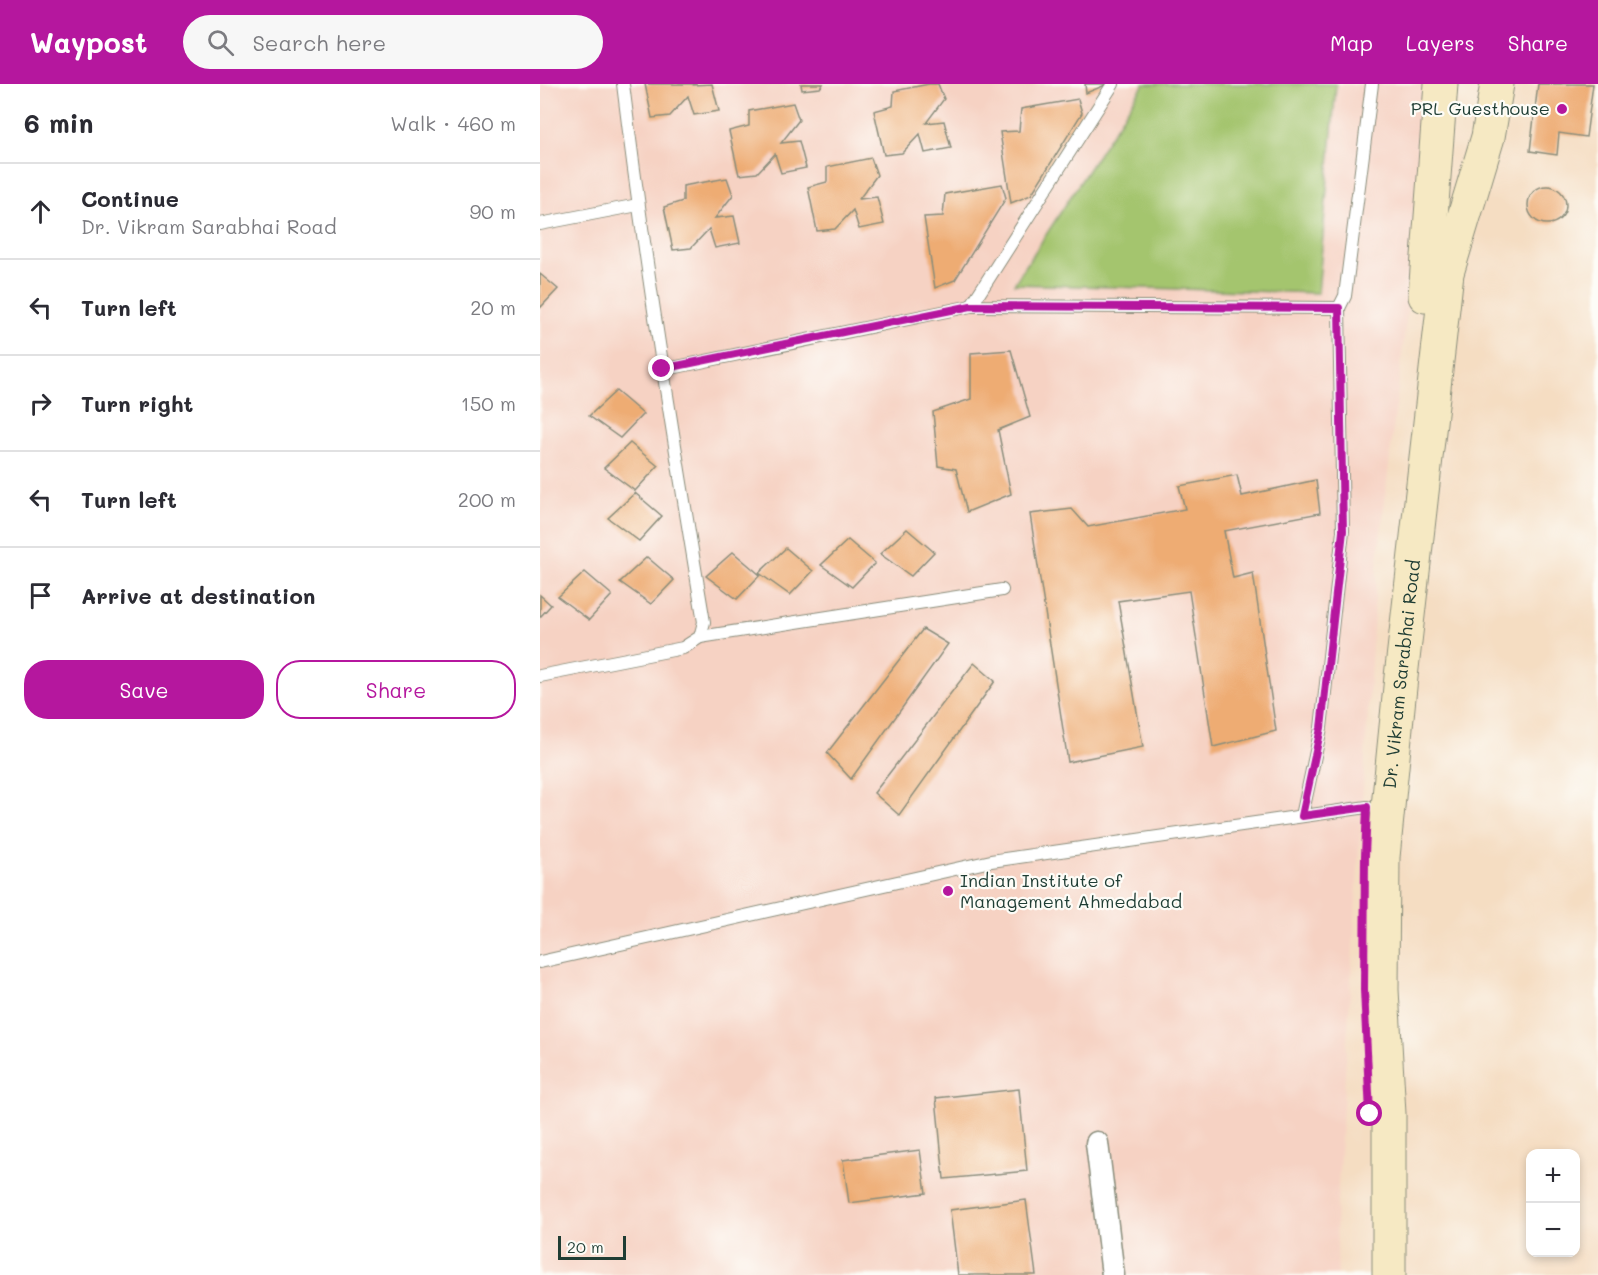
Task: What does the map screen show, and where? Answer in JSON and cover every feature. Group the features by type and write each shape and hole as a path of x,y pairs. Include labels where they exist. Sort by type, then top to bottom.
{"main road":[{"path":"1482,84 1491,120"},
{"name":"Dr. Vikram Sarabhai Road","path":"1370,1275 1370,1114 1364,990 1365,856 1377,807 1401,677 1447,273 1488,137 1497,84"},
{"name":"Dr. Vikram Sarabhai Road","path":"1389,1275 1389,1114 1382,990 1383,857 1377,807 1444,90"}],"street":[{"path":"1097,1143 1113,1275"}],"lane":[{"path":"623,84 662,369 704,622 700,637"},
{"path":"971,306 1113,84"},
{"path":"1302,816 1321,728 1343,531 1339,308 1345,296 1372,84"},
{"path":"540,224 638,206"},
{"path":"662,369 971,306 1339,308"},
{"path":"540,676 683,648 700,637 1002,590"},
{"path":"540,962 991,861 1377,807"}],"shaded area":[{"name":"Indian Institute of Management Ahmedabad","path":"540,84 1434,84 1377,566 1336,1217 1338,1275 540,1275"}],"green space":[{"path":"1144,84 1336,84 1318,293 1014,284"}],"building":[{"path":"645,84 712,84 719,111 694,115 688,96 670,116 652,118"},
{"path":"801,84 823,84 820,88 802,90"},
{"path":"938,84 944,99 926,123 944,121 951,148 925,153 920,134 902,153 884,155 874,111 893,106 894,91"},
{"path":"1085,84 1108,84 1086,93"},
{"name":"PRL Guesthouse","path":"1538,84 1593,84 1586,137 1559,133 1557,155 1530,151"},
{"path":"1078,99 1082,113 1031,195 1011,203 1000,132 1019,131 1021,109"},
{"path":"793,103 799,120 781,143 799,141 806,168 781,173 775,154 757,173 739,175 729,131 749,126 749,111"},
{"path":"871,158 877,175 859,199 877,197 884,224 859,229 853,210 835,229 817,231 808,187 827,182 827,167"},
{"path":"727,178 733,195 715,218 734,216 740,243 715,248 709,229 691,248 673,250 664,207 683,201 683,186"},
{"path":"1002,184 1006,198 955,280 935,288 924,217 943,216 945,194"},
{"path":"1547,186 1560,192 1566,205 1560,218 1547,224 1534,218 1528,205 1534,192"},
{"path":"540,274 558,289 540,308"},
{"path":"1011,350 1030,417 998,430 1011,494 967,512 956,469 938,466 933,412 971,399 971,353"},
{"path":"616,391 643,414 620,438 589,416"},
{"path":"630,443 658,466 635,491 604,468"},
{"path":"1237,475 1242,496 1316,480 1320,513 1224,531 1233,578 1253,573 1276,731 1213,747 1189,591 1118,601 1143,747 1068,762 1030,514 1072,509 1088,527 1185,509 1179,486"},
{"path":"635,493 662,516 639,541 608,518"},
{"path":"907,529 934,552 911,576 880,554"},
{"path":"848,540 875,563 852,587 821,565"},
{"path":"786,548 813,571 790,595 759,573"},
{"path":"733,552 760,575 737,599 706,576"},
{"path":"647,557 674,580 651,604 620,582"},
{"path":"585,572 612,595 589,620 558,597"},
{"path":"540,595 551,605 540,617"},
{"path":"923,629 948,644 851,779 827,753"},
{"path":"974,663 995,681 899,815 874,793"},
{"path":"1019,1089 1027,1171 944,1179 936,1098"},
{"path":"920,1150 926,1193 849,1203 843,1160"},
{"path":"1026,1200 1036,1275 958,1275 950,1210"}],"place":[{"name":"PRL Guesthouse","path":"1562,109"},
{"name":"Indian Institute of Management Ahmedabad","path":"948,891"}],"route":[{"path":"662,369 971,306 1339,308 1343,531 1321,728 1302,816 1367,807 1364,990 1370,1114"}]}
